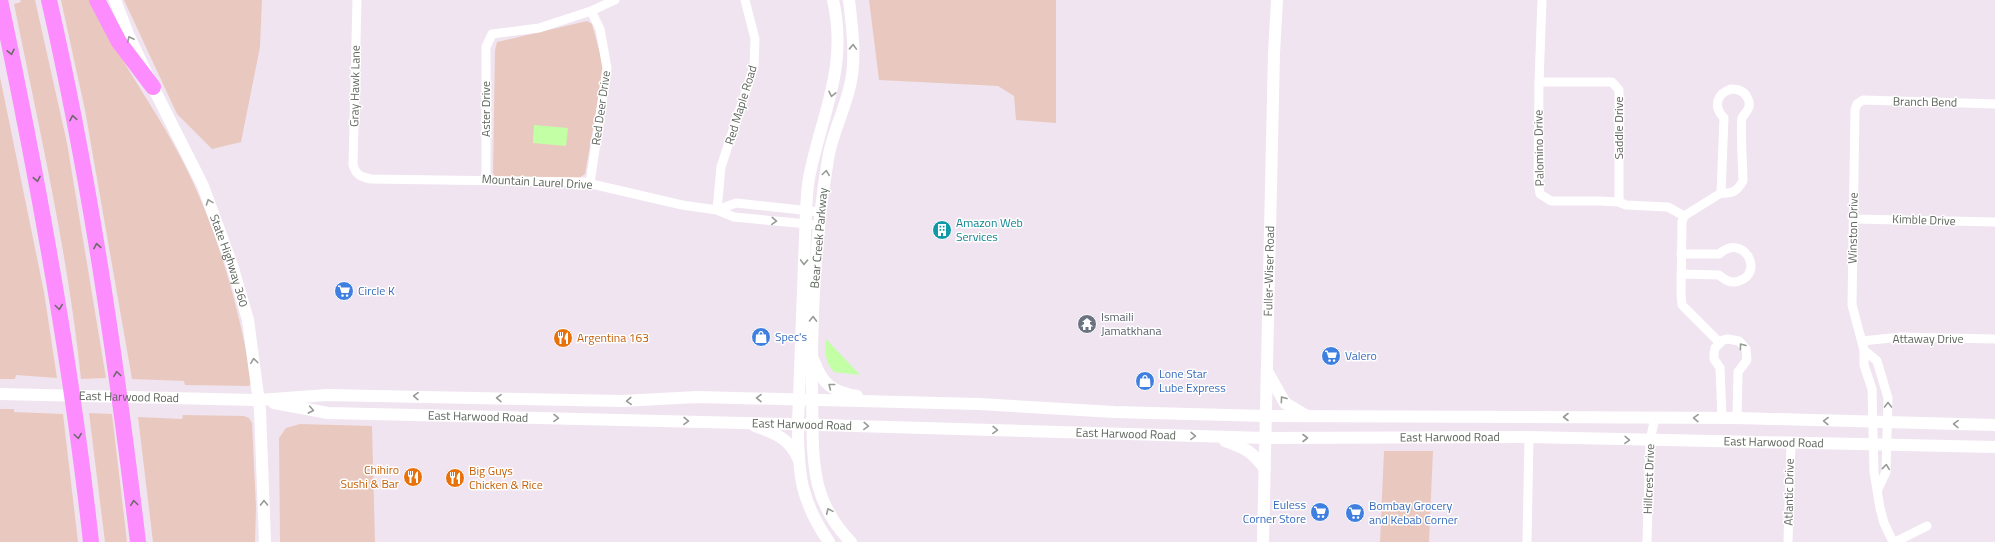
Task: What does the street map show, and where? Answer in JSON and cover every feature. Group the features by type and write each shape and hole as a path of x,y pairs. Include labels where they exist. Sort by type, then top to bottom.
{"highway":[{"path":"0,0 20,90 50,254 79,443 91,542"},
{"path":"49,0 84,172 108,310 138,542"},
{"path":"97,0 119,42 153,87"}],"main road":[{"name":"State Highway 360","path":"115,0 128,34 153,87 203,186 232,265 248,320 259,400 265,542"},
{"name":"Bear Creek Parkway","path":"829,542 818,526 806,501 802,487 798,458 798,400 805,224 809,175 832,96 838,54 837,18 833,0"},
{"name":"Bear Creek Parkway","path":"849,0 853,34 851,81 828,157 814,262 812,400 814,456 819,486 832,519 851,542"},
{"name":"Fuller-Wiser Road","path":"1263,542 1274,60 1277,0"},
{"path":"812,355 818,374 836,390 855,396 896,402"},
{"path":"1267,371 1284,403 1308,416"},
{"name":"East Harwood Road","path":"0,394 259,400 327,395 622,401 697,397 979,404 1114,412 1266,416 1655,417 1995,424"},
{"path":"517,399 517,418"},
{"name":"East Harwood Road","path":"259,400 328,413 798,424 1215,437 1529,437 1650,441 1995,447"},
{"path":"1112,434 1114,412"},
{"path":"747,423 784,438 794,448 798,458"},
{"path":"1215,437 1245,448 1253,453 1265,469"}],"street":[{"name":"Gray Hawk Lane","path":"356,172 353,165 357,0"},
{"path":"591,11 615,0"},
{"name":"Red Maple Road","path":"717,210 721,167 754,66 755,39 745,0"},
{"name":"Palomino Drive","path":"1542,0 1539,82 1538,188 1540,194 1551,201 1618,202 1626,205 1668,207 1684,216"},
{"name":"Aster Drive","path":"486,180 486,47 489,38 492,34 538,28 591,11"},
{"name":"Red Deer Drive","path":"590,183 607,68 600,29 591,11"},
{"name":"Saddle Drive","path":"1539,82 1612,82 1619,90 1618,202"},
{"path":"1720,343 1682,305 1682,222 1684,216 1721,193 1730,194 1738,190 1743,181 1742,118 1749,110 1749,104 1746,94 1736,89 1730,89 1721,94 1717,104 1720,114 1724,118 1721,193"},
{"name":"Branch Bend","path":"1856,104 1863,100 1995,104"},
{"name":"Winston Drive","path":"1856,104 1854,122 1852,305 1863,346 1864,365 1872,389 1874,422 1874,472 1884,523 1894,542"},
{"name":"Mountain Laurel Drive","path":"356,172 361,177 371,179 590,183 682,205 717,210 734,217 818,225"},
{"name":"Mountain Laurel Drive","path":"717,210 736,203 820,212"},
{"name":"Kimble Drive","path":"1854,219 1995,222"},
{"path":"1681,274 1719,275 1728,281 1740,281 1749,273 1751,262 1745,252 1735,247 1724,250 1720,254 1682,254"},
{"name":"Attaway Drive","path":"1863,346 1901,337 1995,339"},
{"path":"1722,418 1720,368 1714,359 1714,354 1720,343 1728,339 1734,339 1739,341 1746,349 1747,360 1738,372 1737,418"},
{"path":"1863,346 1877,361 1881,369 1888,398 1888,444 1886,472 1878,489"},
{"name":"Hillcrest Drive","path":"1647,542 1650,441 1655,417"},
{"path":"1526,542 1529,437"},
{"name":"Atlantic Drive","path":"1788,542 1791,443"},
{"path":"1894,542 1927,526"}],"shaded area":[{"path":"20,0 35,0 67,143 106,378 81,379 69,285 61,238 14,4 21,2"},
{"path":"61,0 92,0 117,50 167,132 194,184 215,238 232,292 251,376 252,382 249,386 185,385 184,381 132,379 85,110"},
{"path":"124,0 262,0 260,47 241,142 212,149 177,114"},
{"path":"869,0 1056,0 1056,123 1016,120 1014,96 998,86 879,80"},
{"path":"587,21 592,24 604,68 585,174 579,178 495,176 493,173 495,50 497,42"},
{"path":"0,77 44,292 57,378 16,375 15,379 0,379"},
{"path":"534,125 568,128 566,146 533,143"},
{"path":"826,339 860,375 834,372 826,357"},
{"path":"0,409 14,409 14,412 63,414 78,542 0,542"},
{"path":"89,413 112,414 127,542 105,542"},
{"path":"183,415 244,416 249,418 252,423 256,508 255,542 153,542 138,417 182,419"},
{"path":"300,424 372,426 375,542 280,542 279,438 286,428"},
{"path":"1384,451 1433,451 1429,542 1380,542"}],"place":[{"name":"Amazon Web Services","path":"942,230"},
{"name":"Circle K","path":"344,291"},
{"name":"Ismaili Jamatkhana","path":"1087,324"},
{"name":"Spec's","path":"761,337"},
{"name":"Argentina 163","path":"563,338"},
{"name":"Valero","path":"1331,356"},
{"name":"Lone Star Lube Express","path":"1145,381"},
{"name":"Chihiro Sushi & Bar","path":"413,477"},
{"name":"Big Guys Chicken & Rice","path":"455,478"},
{"name":"Euless Corner Store","path":"1320,512"},
{"name":"Bombay Grocery and Kebab Corner","path":"1355,513"}]}
